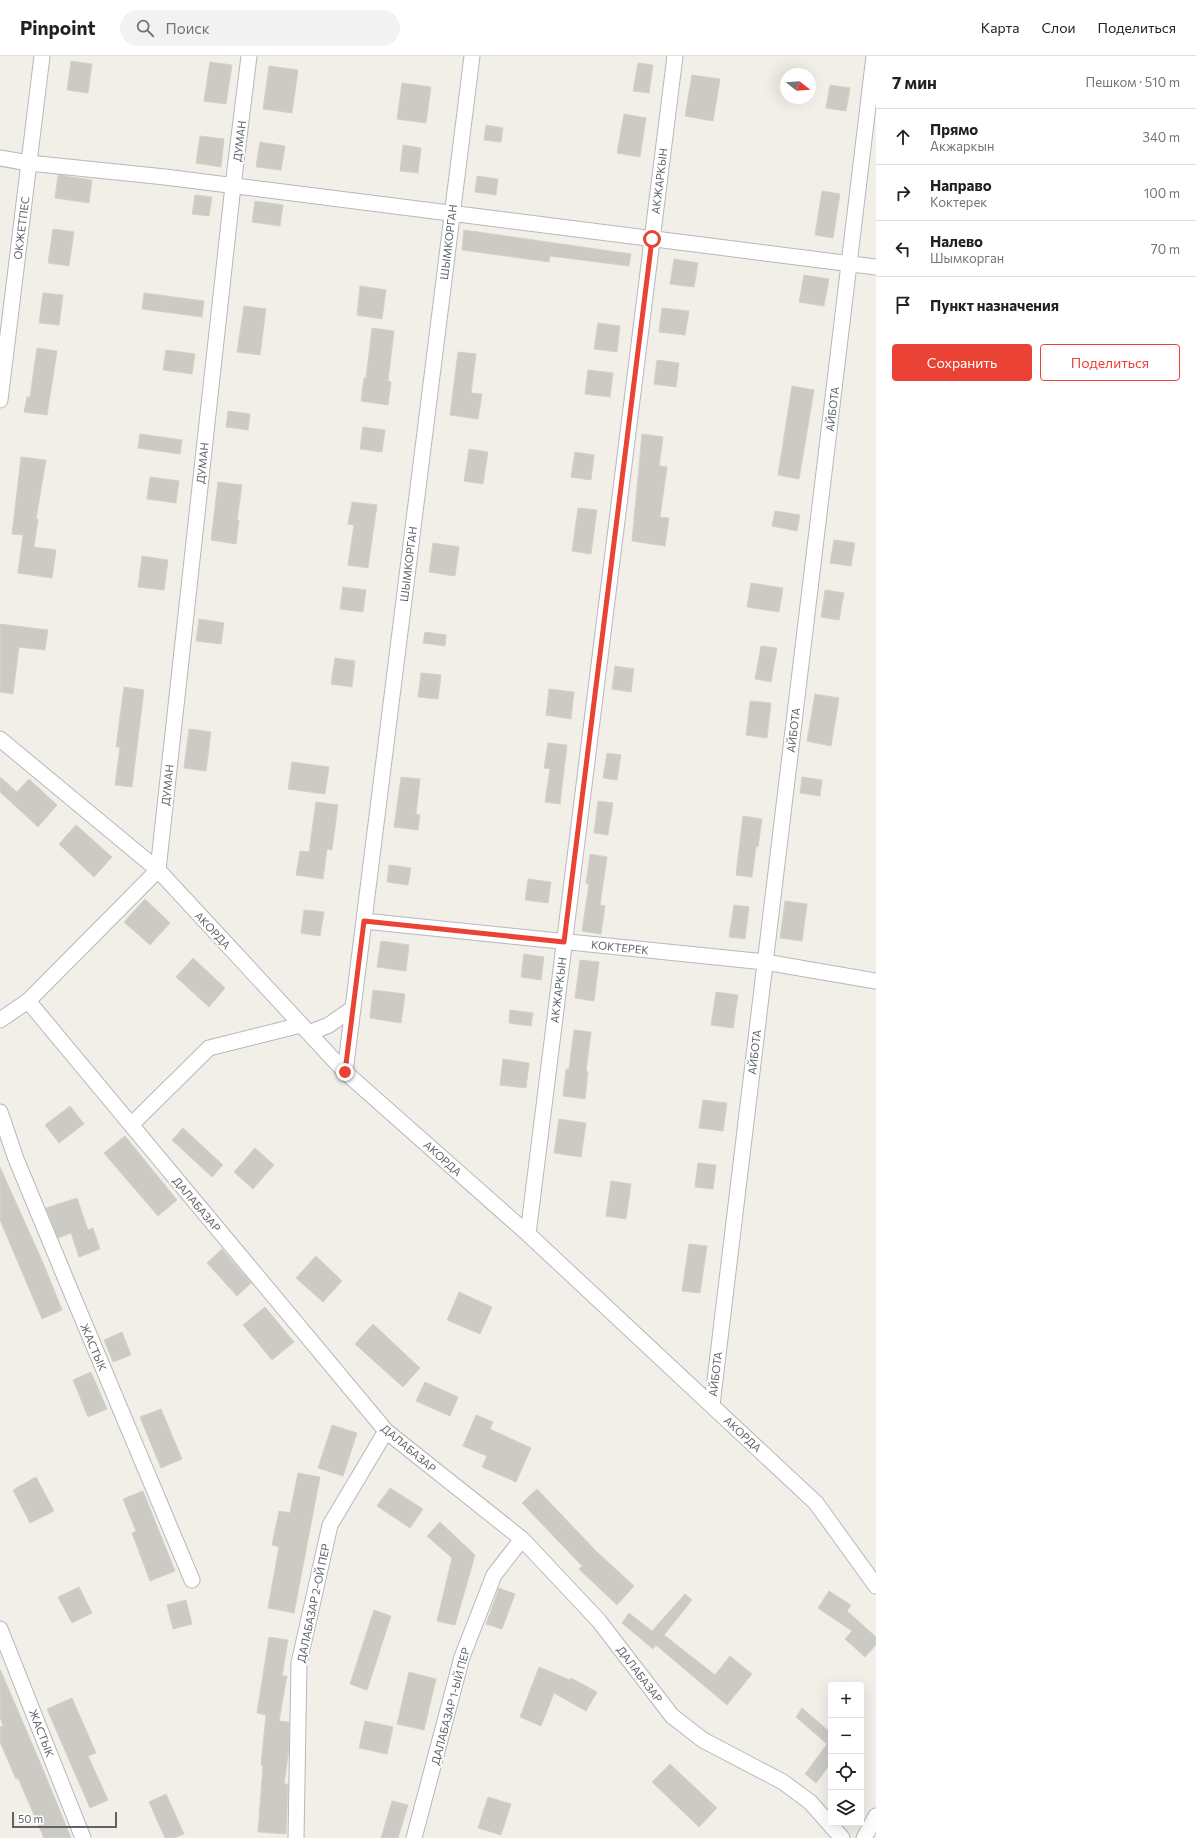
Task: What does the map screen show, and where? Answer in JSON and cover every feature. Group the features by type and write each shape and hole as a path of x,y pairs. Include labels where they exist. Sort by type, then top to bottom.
{"street":[{"name":"ОКЖЕТПЕС","path":"0,400 42,56"},
{"name":"ДУМАН","path":"158,870 233,186 249,56"},
{"name":"ШЫМКОРГАН","path":"345,1072 472,56"},
{"name":"АКЖАРКЫН","path":"528,1234 675,56"},
{"name":"АЙБОТА","path":"712,1405 874,56"},
{"path":"0,158 29,163 233,186 876,267"},
{"name":"АКОРДА","path":"0,739 158,870 345,1072 528,1234 816,1503 876,1586"},
{"path":"0,1020 28,1001 158,870"},
{"name":"КОКТЕРЕК","path":"364,921 765,962 876,981"},
{"name":"ДАЛАБАЗАР","path":"28,1001 386,1431 522,1539 599,1621 672,1716 703,1740 783,1782 810,1802 842,1838"},
{"path":"131,1125 209,1048 329,1025 353,1008"},
{"name":"ЖАСТЫК","path":"0,1112 16,1159 192,1580"},
{"name":"ДАЛАБАЗАР 2-ОЙ ПЕР","path":"296,1838 299,1663 330,1525 386,1431"},
{"name":"ДАЛАБАЗАР 1-ЫЙ ПЕР","path":"414,1838 462,1657 494,1575 522,1539"},
{"name":"ЖАСТЫК","path":"0,1629 83,1838"},
{"path":"864,1838 876,1816"}],"building":[{"path":"71,61 92,64 88,93 67,90"},
{"path":"210,62 232,65 226,104 204,101"},
{"path":"638,63 653,65 649,93 633,91"},
{"path":"269,66 298,70 292,113 263,109"},
{"path":"692,75 720,79 713,121 685,116"},
{"path":"402,83 431,87 426,123 397,119"},
{"path":"830,85 850,88 846,111 826,108"},
{"path":"624,114 646,118 640,157 617,153"},
{"path":"486,125 503,128 501,142 484,140"},
{"path":"200,136 224,139 221,167 196,163"},
{"path":"260,142 285,146 281,170 256,167"},
{"path":"403,145 421,148 418,173 400,171"},
{"path":"58,175 92,180 89,203 55,198"},
{"path":"477,176 498,179 496,195 475,192"},
{"path":"822,191 840,194 833,238 815,235"},
{"path":"195,195 212,197 209,216 192,214"},
{"path":"255,201 283,205 280,226 252,222"},
{"path":"53,229 74,232 69,266 48,263"},
{"path":"464,230 631,254 629,266 550,256 549,262 462,250"},
{"path":"674,259 698,263 694,287 670,284"},
{"path":"804,275 829,279 824,306 799,302"},
{"path":"360,286 386,290 382,319 357,315"},
{"path":"43,293 63,295 59,325 39,323"},
{"path":"144,293 204,301 202,317 142,309"},
{"path":"244,306 266,309 260,355 237,352"},
{"path":"662,308 689,311 685,335 659,332"},
{"path":"598,323 620,326 617,352 594,349"},
{"path":"372,328 394,331 388,381 391,382 388,405 361,401 364,378 366,378"},
{"path":"37,348 57,351 47,415 24,412 27,397 30,397"},
{"path":"166,350 195,354 192,374 163,370"},
{"path":"458,352 476,354 471,393 482,394 478,419 450,415"},
{"path":"657,360 679,363 676,387 654,384"},
{"path":"588,370 613,373 610,397 585,394"},
{"path":"792,386 814,390 799,479 778,475"},
{"path":"228,411 250,414 248,430 226,427"},
{"path":"363,427 385,430 382,452 360,449"},
{"path":"140,434 182,440 180,454 138,448"},
{"path":"642,434 663,437 659,466 667,467 660,517 669,518 665,546 632,541"},
{"path":"469,449 488,452 483,484 464,481"},
{"path":"575,452 594,455 591,480 571,477"},
{"path":"21,457 46,460 36,519 38,519 34,547 56,550 52,578 18,573 23,535 12,534"},
{"path":"150,477 179,481 176,503 147,499"},
{"path":"218,482 242,485 237,520 239,520 236,544 211,540"},
{"path":"352,502 377,505 368,568 348,565 354,525 348,524"},
{"path":"578,508 597,510 591,554 572,551"},
{"path":"775,511 800,515 797,531 772,526"},
{"path":"834,540 855,543 851,566 830,563"},
{"path":"433,543 459,547 455,576 429,572"},
{"path":"142,556 168,560 164,590 138,587"},
{"path":"751,583 783,588 779,612 747,607"},
{"path":"343,587 366,590 363,612 340,609"},
{"path":"825,590 844,593 839,620 821,617"},
{"path":"199,619 224,623 221,644 196,641"},
{"path":"0,624 48,630 45,650 19,647 13,694 0,692"},
{"path":"425,632 446,635 445,646 423,643"},
{"path":"761,646 777,648 771,682 755,679"},
{"path":"335,658 355,661 352,687 331,684"},
{"path":"615,666 634,669 631,692 612,689"},
{"path":"421,673 441,675 438,699 418,697"},
{"path":"124,687 144,690 132,787 115,785 120,747 116,747"},
{"path":"549,689 574,692 571,719 546,715"},
{"path":"815,694 839,698 831,746 807,741"},
{"path":"750,701 771,703 767,738 746,735"},
{"path":"189,729 211,732 206,771 184,768"},
{"path":"548,743 567,745 560,804 545,802 550,769 544,768"},
{"path":"607,753 621,755 617,780 603,778"},
{"path":"292,762 329,767 325,794 288,789"},
{"path":"0,777 17,792 29,779 57,805 38,827 0,792"},
{"path":"401,777 420,779 416,814 420,815 418,830 394,827"},
{"path":"802,777 822,780 820,796 800,793"},
{"path":"598,801 613,803 608,835 594,833"},
{"path":"316,802 338,805 332,850 327,849 323,879 296,875 300,851 309,852"},
{"path":"743,816 762,819 758,847 756,846 752,877 736,875"},
{"path":"76,825 112,857 94,877 59,844"},
{"path":"590,854 607,857 600,905 605,906 601,934 582,931 589,884 586,883"},
{"path":"389,865 411,868 408,885 387,882"},
{"path":"528,879 551,882 548,903 525,900"},
{"path":"145,899 170,923 150,945 124,922"},
{"path":"785,901 807,904 802,941 780,938"},
{"path":"734,905 749,907 745,939 729,937"},
{"path":"304,910 324,912 320,936 301,933"},
{"path":"381,941 409,945 406,971 377,967"},
{"path":"524,954 544,957 541,980 521,977"},
{"path":"193,958 225,988 209,1007 176,977"},
{"path":"580,960 599,962 594,1001 575,998"},
{"path":"373,990 405,994 401,1023 370,1018"},
{"path":"716,992 738,995 733,1028 711,1025"},
{"path":"510,1010 533,1013 531,1026 509,1023"},
{"path":"574,1030 591,1032 586,1071 588,1072 585,1099 563,1096 566,1069 569,1069"},
{"path":"503,1059 529,1063 526,1088 500,1085"},
{"path":"703,1100 727,1103 723,1131 699,1128"},
{"path":"70,1106 84,1124 59,1143 45,1125"},
{"path":"559,1119 586,1123 581,1157 554,1153"},
{"path":"183,1128 223,1165 212,1177 172,1140"},
{"path":"125,1136 177,1200 158,1216 104,1153"},
{"path":"255,1148 274,1165 253,1189 234,1172"},
{"path":"698,1163 716,1165 713,1189 695,1187"},
{"path":"0,1167 44,1265 62,1310 42,1319 0,1220"},
{"path":"611,1181 631,1184 626,1219 606,1216"},
{"path":"77,1198 88,1230 93,1228 100,1249 79,1257 71,1233 58,1238 46,1208"},
{"path":"689,1244 707,1246 700,1293 682,1291"},
{"path":"222,1249 251,1283 237,1296 207,1263"},
{"path":"316,1256 342,1281 323,1302 296,1278"},
{"path":"459,1292 492,1307 480,1334 447,1320"},
{"path":"265,1307 294,1342 272,1360 243,1325"},
{"path":"373,1324 420,1368 403,1387 355,1344"},
{"path":"122,1332 131,1355 113,1362 104,1340"},
{"path":"91,1372 107,1409 88,1417 73,1380"},
{"path":"425,1382 458,1397 450,1416 416,1401"},
{"path":"161,1409 182,1459 161,1468 140,1417"},
{"path":"476,1415 493,1422 490,1429 531,1448 516,1482 482,1467 487,1456 463,1446"},
{"path":"332,1425 357,1433 343,1476 318,1468"},
{"path":"298,1473 320,1477 294,1613 268,1608 279,1547 272,1545 279,1511 290,1513"},
{"path":"36,1477 54,1511 30,1523 13,1490"},
{"path":"390,1488 423,1509 410,1528 377,1506"},
{"path":"537,1489 596,1551 634,1586 617,1605 579,1569 582,1566 522,1503"},
{"path":"143,1491 175,1571 150,1581 132,1533 136,1531 123,1499"},
{"path":"440,1522 475,1555 455,1625 437,1621 452,1558 427,1536"},
{"path":"79,1587 92,1613 72,1623 58,1597"},
{"path":"499,1588 515,1594 502,1629 486,1624"},
{"path":"829,1591 851,1605 847,1611 876,1637 876,1645 865,1657 845,1639 852,1631 818,1608"},
{"path":"685,1594 692,1600 664,1635 715,1675 730,1656 752,1674 727,1705 656,1645 653,1649 622,1623 629,1613 652,1631"},
{"path":"186,1600 192,1624 173,1629 167,1605"},
{"path":"374,1610 391,1616 367,1690 350,1684"},
{"path":"269,1637 288,1640 282,1676 287,1676 279,1721 289,1722 289,1749 284,1784 288,1784 286,1834 258,1832 263,1766 261,1765 266,1715 257,1713"},
{"path":"539,1667 570,1680 571,1678 597,1692 586,1711 554,1693 541,1726 520,1717"},
{"path":"0,1669 71,1838 44,1838 18,1778 16,1779 0,1742 0,1727 3,1726 0,1717"},
{"path":"409,1672 436,1679 424,1730 397,1724"},
{"path":"72,1698 96,1753 88,1756 108,1800 90,1808 47,1709"},
{"path":"802,1708 828,1730 828,1767 816,1783 805,1774 827,1744 796,1717"},
{"path":"365,1721 393,1727 387,1754 359,1748"},
{"path":"670,1764 717,1808 699,1827 652,1782"},
{"path":"166,1794 184,1834 174,1838 165,1838 149,1802"},
{"path":"488,1797 511,1804 501,1835 478,1828"},
{"path":"392,1801 408,1805 398,1838 381,1838"}],"route":[{"path":"345,1072 364,921 564,942 652,239"}]}
